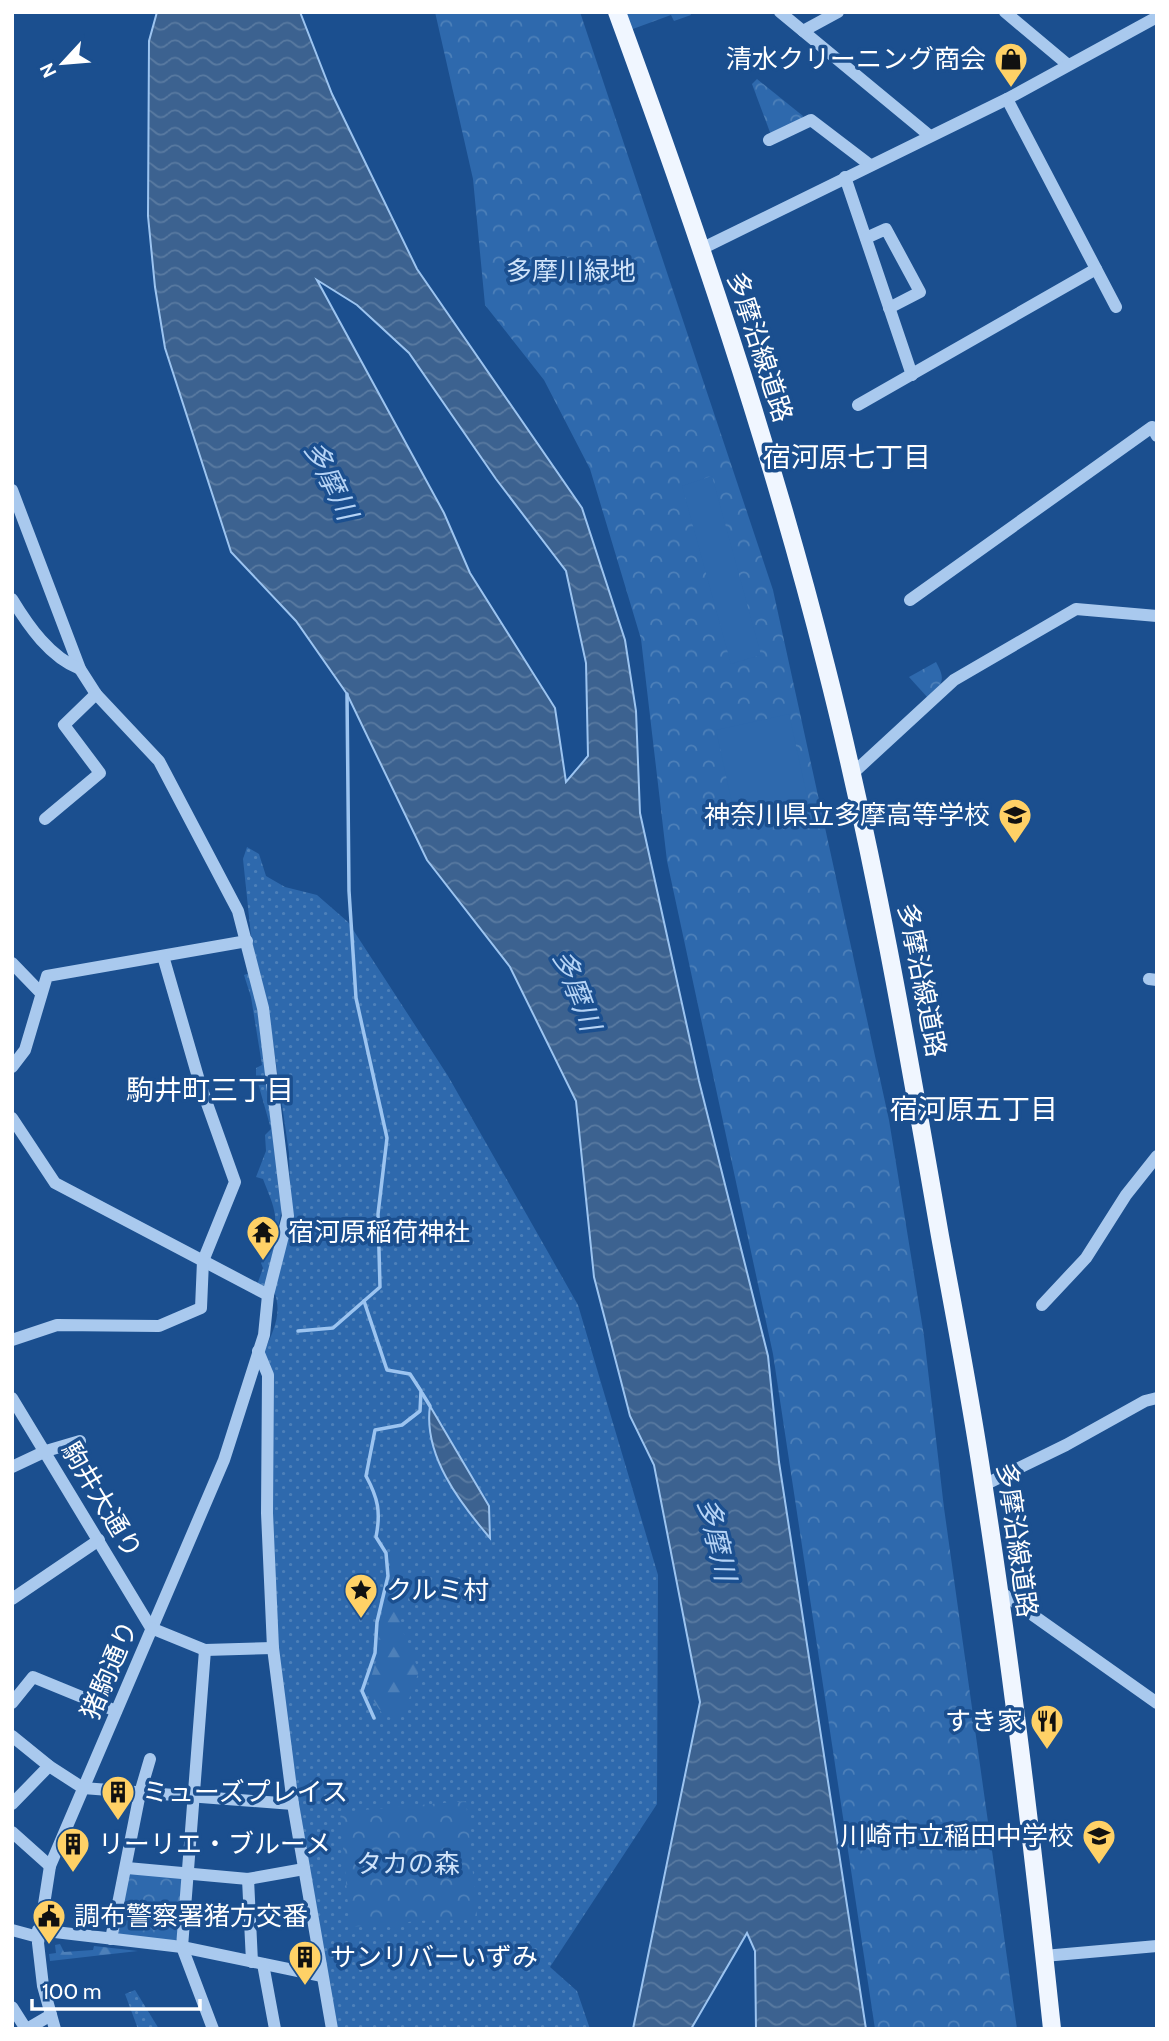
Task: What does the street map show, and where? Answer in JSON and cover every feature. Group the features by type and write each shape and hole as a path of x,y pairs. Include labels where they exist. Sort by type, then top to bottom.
{"main road":[{"name":"多摩沿線道路","path":"617,12 701,249 779,492 852,774 913,1070 984,1485 1052,2029"}],"street":[{"path":"780,12 930,136"},
{"path":"803,31 838,12"},
{"path":"1005,12 1067,64"},
{"path":"701,249 1007,99 1157,17"},
{"path":"1007,99 1116,307"},
{"path":"769,140 811,120 870,165"},
{"path":"845,177 912,375"},
{"path":"866,238 886,229 920,292 889,308"},
{"path":"858,405 1096,269"},
{"path":"910,600 1152,427 1157,436"},
{"path":"12,490 80,669"},
{"path":"12,599 24,618 62,661 80,669"},
{"path":"852,774 954,680 1076,609 1157,616"},
{"name":"猪駒通り","path":"55,2029 43,1986 38,1934 50,1866 151,1628 211,1496 264,1335 268,1295 288,1216 263,1008 238,911 159,761 96,694 80,669"},
{"path":"45,819 100,773 64,725 96,694"},
{"path":"12,1067 25,1050 40,992 47,976 247,941"},
{"path":"12,1340 57,1325 159,1326 190,1315 201,1308 204,1261 235,1182 200,1084 163,956"},
{"path":"12,963 40,992"},
{"path":"12,1118 16,1131 55,1183 268,1295"},
{"path":"1042,1305 1086,1258 1126,1195 1157,1156"},
{"path":"258,1351 268,1375 267,1513 273,1648 293,1804 332,2029"},
{"name":"駒井大通り","path":"12,1398 151,1628"},
{"path":"984,1485 1066,1445 1145,1401 1157,1398"},
{"path":"12,1467 46,1451 80,1441"},
{"path":"12,1599 99,1539"},
{"path":"999,1591 1157,1703"},
{"path":"151,1628 205,1650 273,1648"},
{"path":"205,1650 182,1947 213,2029"},
{"path":"12,1703 33,1677 116,1711"},
{"path":"12,1736 49,1766 83,1788 293,1804"},
{"path":"111,1939 127,1868 139,1793 149,1759"},
{"path":"12,1804 49,1766"},
{"path":"12,1832 50,1866"},
{"path":"127,1868 248,1879 304,1869"},
{"path":"248,1879 257,1963 275,2029"},
{"path":"12,1930 182,1947 322,1976"},
{"path":"1044,1956 1157,1946"},
{"path":"12,2007 26,2029 51,2015"}],"green space":[{"name":"多摩川緑地","path":"435,12 580,12 773,590 889,1120 924,1336 944,1508 1017,2029 875,2029 773,1354 667,861 641,639 590,469 544,380 485,305 473,179"},
{"path":"624,12 690,12 691,15 674,21 671,15 630,30"},
{"path":"757,79 803,116 801,121 771,135 752,84"},
{"path":"712,476 761,655 731,664 682,486"},
{"path":"936,662 942,678 937,689 928,698 909,677"},
{"path":"789,714 810,810 737,826 716,730"},
{"path":"247,847 259,854 266,876 285,887 317,895 348,922 448,1076 578,1305 658,1575 657,1804 550,1967 577,1991 590,2029 335,2029 278,1672 264,1352 276,1322 278,1307 274,1291 291,1222 289,1153 271,1029 251,936 243,859"},
{"path":"250,973 256,998 282,1209 265,1289 257,1285 263,1268 261,1263 268,1255 272,1242 275,1216 263,1179 256,1177 266,1151 265,1135 271,1129 256,1076 256,1068 262,1065 251,997 244,975"},
{"path":"390,1554 400,1555 403,1577 400,1624 419,1671 404,1713 383,1715 367,1691 377,1658 380,1620 390,1584"},
{"name":"タカの森","path":"466,1801 477,1916 350,1927 340,1812"},
{"path":"128,1874 181,1876 183,1880 177,1939 172,1943 121,1936 117,1932"},
{"path":"60,1944 64,1952 93,1950 94,1946 138,1951 50,1961 49,1954 56,1953 55,1945"},
{"path":"135,1990 159,2029 138,2029 125,1994"}],"water":[{"name":"多摩川","path":"157,12 300,12 332,94 417,269 582,508 625,640 636,711 640,813 699,1081 768,1356 779,1462 866,2029 756,2029 755,1951 747,1933 691,2029 633,2029 700,1702 654,1465 630,1416 594,1277 576,1101 510,967 427,860 347,694 296,621 231,552 165,348 155,287 148,216 149,41","holes":["317,280 357,305 409,353 496,479 566,571 586,663 588,756 566,782 555,708 470,573 444,513"]},
{"path":"430,1406 489,1506 490,1538 456,1494 438,1460 429,1424"}],"waterway":[{"path":"298,1331 333,1328 380,1287 378,1214 387,1138 356,998 349,891 347,694"},
{"path":"364,1301 387,1370 410,1374 421,1391 420,1411 402,1425 375,1430 366,1476 377,1505 376,1537 386,1553 388,1576 377,1622 375,1653 362,1691 374,1718"},
{"path":"422,1393 430,1406"}],"place":[{"name":"清水クリーニング商会","path":"1011,89"},
{"name":"神奈川県立多摩高等学校","path":"1015,845"},
{"name":"宿河原稲荷神社","path":"263,1262"},
{"name":"クルミ村","path":"361,1620"},
{"name":"すき家","path":"1047,1751"},
{"name":"ミューズプレイス","path":"118,1822"},
{"name":"川崎市立稲田中学校","path":"1099,1866"},
{"name":"リーリエ・ブルーメ","path":"73,1874"},
{"name":"調布警察署猪方交番","path":"49,1946"},
{"name":"サンリバーいずみ","path":"305,1987"}],"district":[{"name":"宿河原七丁目","path":"847,457"},
{"name":"駒井町三丁目","path":"210,1090"},
{"name":"宿河原五丁目","path":"974,1109"}]}
